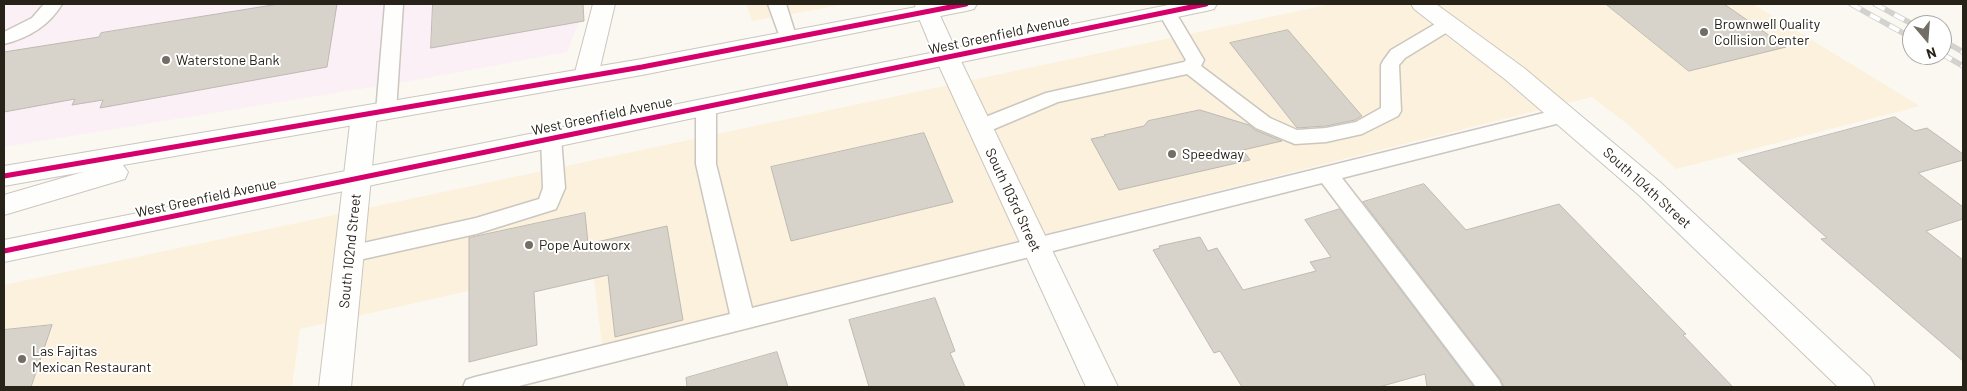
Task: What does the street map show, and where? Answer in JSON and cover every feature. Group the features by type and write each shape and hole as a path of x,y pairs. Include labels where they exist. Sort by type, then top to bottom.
{"main road":[{"path":"586,76 604,4"},
{"path":"4,176 375,114 788,39 926,8 966,4"},
{"name":"West Greenfield Avenue","path":"4,251 1206,4"},
{"name":"South 104th Street","path":"1422,4 1515,74 1650,189 1859,387"},
{"name":"South 103rd Street","path":"926,8 947,57 1102,387"},
{"name":"South 102nd Street","path":"335,387 358,177 375,114"},
{"path":"4,205 109,175 172,148"}],"lane":[{"path":"4,38 30,28 48,15 53,4"},
{"path":"375,114 394,4"},
{"path":"777,4 788,39"},
{"path":"980,127 1052,96 1190,67 1195,60 1167,12"},
{"path":"1190,67 1263,123 1295,137 1326,135 1362,126 1391,111 1390,65 1398,54 1448,24"},
{"path":"706,106 706,164 743,319"},
{"path":"475,387 1564,115"},
{"path":"350,254 476,226 548,204 554,188 551,138"},
{"path":"1327,174 1490,387"}],"shaded area":[{"path":"4,4 586,4 567,52 422,79 4,147"},
{"path":"746,4 847,4 752,21"},
{"path":"1331,4 1753,4 1920,106 1676,169 1631,127 1592,97 602,345 592,263 300,329 292,387 4,387 4,285"}],"building":[{"name":"Waterstone Bank","path":"279,4 337,4 327,67 100,108 103,100 72,105 75,99 4,112 4,52 99,37 101,33"},
{"path":"433,4 583,4 584,21 431,48"},
{"name":"Brownwell Quality Collision Center","path":"1606,4 1724,4 1786,47 1689,71"},
{"path":"1288,30 1362,116 1355,120 1326,126 1297,128 1230,43"},
{"name":"Speedway","path":"1200,110 1249,125 1255,130 1282,141 1243,150 1250,160 1119,190 1091,139 1144,126 1148,121"},
{"path":"1895,117 1915,131 1927,128 1963,154 1963,160 1918,173 1963,207 1963,219 1926,231 1963,260 1963,361 1821,239 1827,238 1738,159"},
{"path":"924,133 953,202 791,241 771,167"},
{"path":"1424,184 1466,230 1559,204 1686,334 1683,335 1733,387 1504,387 1500,379 1363,202"},
{"path":"1340,209 1474,387 1427,387 1425,374 1379,387 1242,387 1220,351 1214,353 1153,250 1160,248 1159,246 1200,237 1208,251 1217,248 1243,290 1316,271 1310,262 1331,257 1305,220"},
{"path":"585,213 588,244 667,226 683,320 615,337 608,275 534,292 537,345 469,362 469,238"},
{"path":"935,298 955,351 950,353 965,387 869,387 849,320"},
{"name":"Las Fajitas Mexican Restaurant","path":"52,325 31,387 4,387 4,330"},
{"path":"777,352 788,387 687,387 686,378"}],"railway":[{"path":"1851,4 1902,32"},
{"path":"1875,4 1902,19"},
{"path":"1952,46 1963,52"},
{"path":"1952,60 1963,66"}],"cycle path":[{"path":"4,176 642,67 966,4"},
{"path":"4,251 1206,4"}],"place":[{"name":"Brownwell Quality Collision Center","path":"1704,32"},
{"name":"Waterstone Bank","path":"166,60"},
{"name":"Speedway","path":"1172,154"},
{"name":"Pope Autoworx","path":"529,245"},
{"name":"Las Fajitas Mexican Restaurant","path":"22,359"}]}
